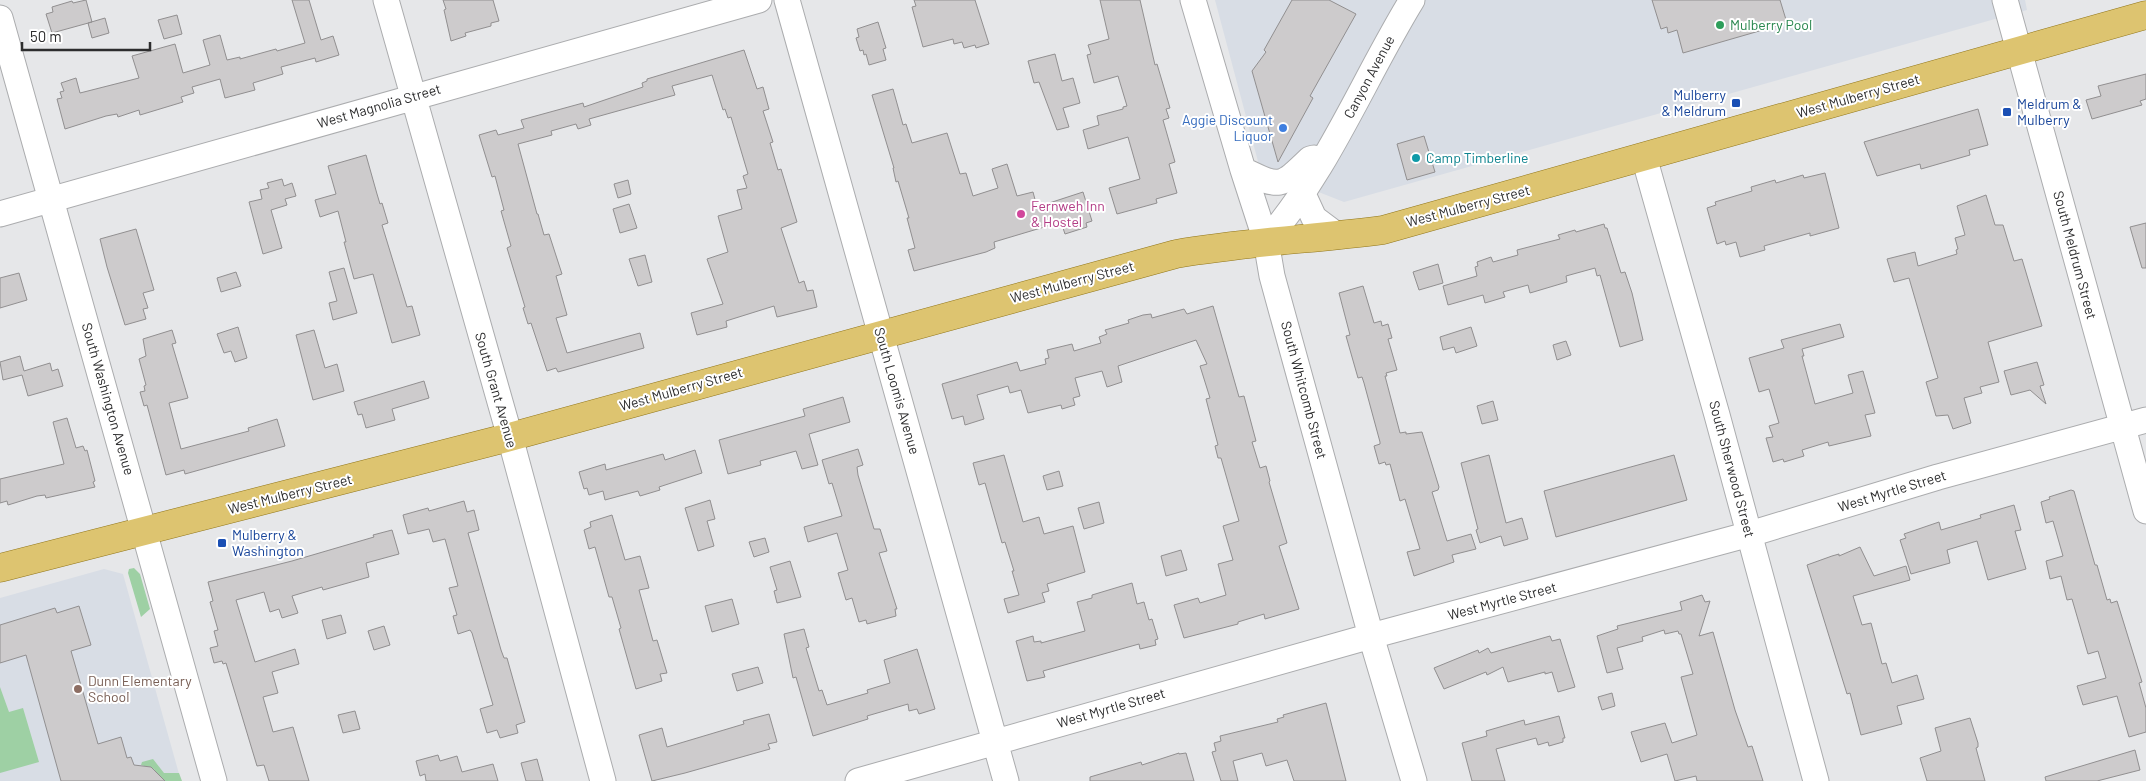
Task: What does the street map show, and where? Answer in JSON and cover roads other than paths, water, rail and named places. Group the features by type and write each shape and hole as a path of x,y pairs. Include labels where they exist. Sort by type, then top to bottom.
{"main road":[{"name":"West Mulberry Street","path":"0,568 510,437 1176,254 1266,241 1338,236 1383,230 2146,15"}],"street":[{"name":"South Grant Avenue","path":"386,0 510,437 603,781"},
{"name":"West Magnolia Street","path":"0,214 759,0"},
{"name":"South Loomis Avenue","path":"787,0 1006,781"},
{"name":"South Whitcomb Street","path":"1193,0 1266,241 1272,276 1371,636 1414,781"},
{"name":"Canyon Avenue","path":"1266,241 1288,216 1326,154 1412,0"},
{"name":"South Meldrum Street","path":"2005,0 2146,511"},
{"name":"South Washington Avenue","path":"0,18 214,781"},
{"path":"1243,170 1266,181 1277,183 1289,179 1310,160 1326,154"},
{"name":"South Sherwood Street","path":"1644,157 1750,534 1816,781"},
{"path":"1302,192 1314,218 1338,236"},
{"name":"West Myrtle Street","path":"858,781 1371,636 1750,534 1938,477 2146,420"}],"place":[{"name":"Mulberry Pool","path":"1720,25"},
{"name":"Mulberry & Meldrum","path":"1736,103"},
{"name":"Meldrum & Mulberry","path":"2007,112"},
{"name":"Aggie Discount Liquor","path":"1283,128"},
{"name":"Camp Timberline","path":"1416,158"},
{"name":"Fernweh Inn & Hostel","path":"1021,214"},
{"name":"Mulberry & Washington","path":"222,543"},
{"name":"Dunn Elementary School","path":"78,689"}]}
